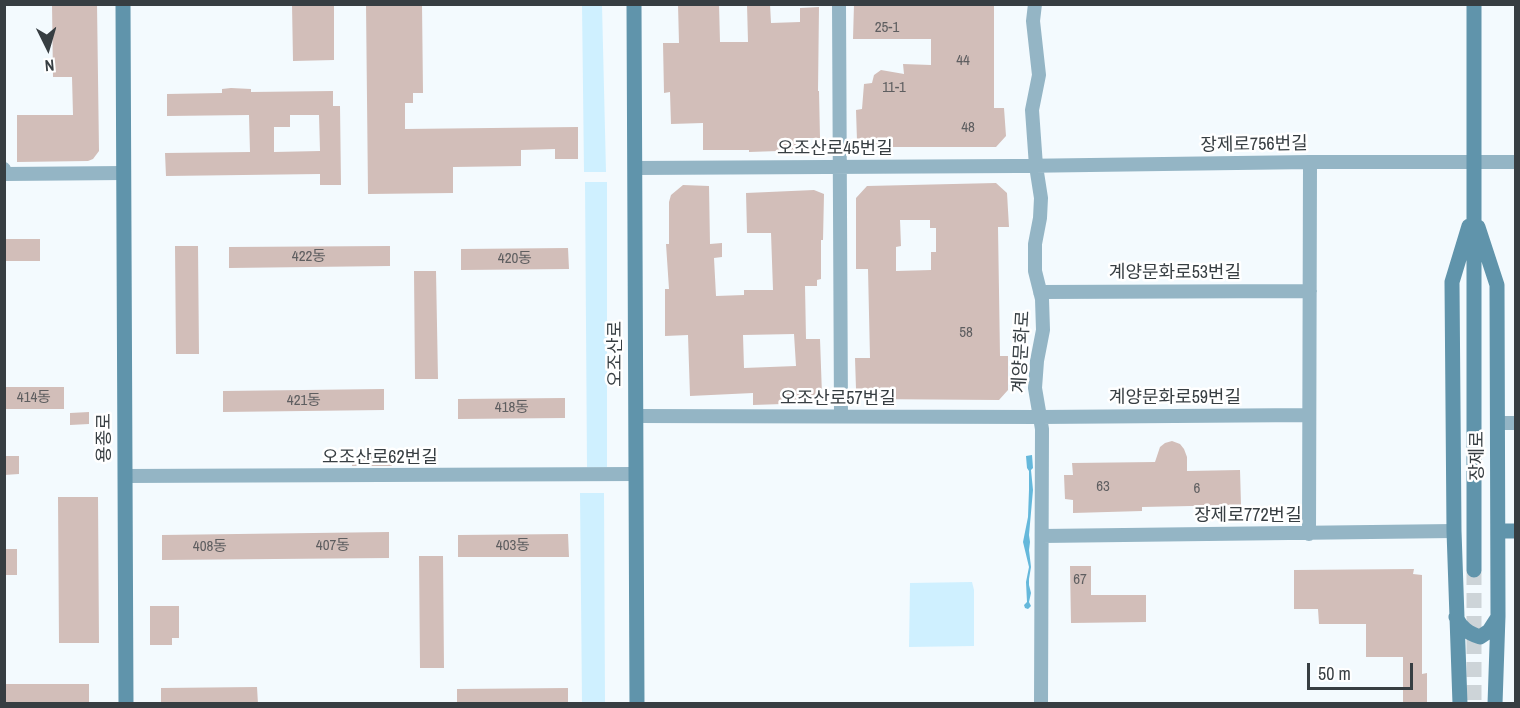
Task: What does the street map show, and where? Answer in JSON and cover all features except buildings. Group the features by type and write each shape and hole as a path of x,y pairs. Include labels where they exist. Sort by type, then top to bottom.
{"main road":[{"name":"용종로","path":"123,4 126,704"},
{"name":"오조산로","path":"634,4 637,704"},
{"name":"장제로","path":"1474,4 1474,570"},
{"name":"장제로","path":"1474,212 1497,285 1498,616 1495,704"},
{"name":"장제로","path":"1460,704 1454,531 1452,282 1474,212"},
{"path":"1498,531 1515,531"},
{"path":"1456,617 1459,624 1469,633 1480,637 1489,632 1498,616"}],"street":[{"path":"839,4 841,416"},
{"name":"계양문화로","path":"1035,4 1033,21 1039,75 1032,110 1041,198 1035,244 1035,271 1042,299 1043,330 1035,388 1042,429 1041,704"},
{"path":"1309,534 1310,162"},
{"name":"장제로756번길","path":"1036,166 1515,162"},
{"name":"오조산로45번길","path":"635,168 1036,166"},
{"path":"4,169 4,174 124,173"},
{"name":"계양문화로53번길","path":"1040,292 1310,291"},
{"name":"계양문화로59번길","path":"1040,417 1309,415"},
{"name":"오조산로57번길","path":"636,416 1040,417"},
{"path":"1498,423 1515,423"},
{"name":"오조산로62번길","path":"125,476 636,474"},
{"name":"장제로772번길","path":"1042,536 1454,531"}],"shaded area":[{"path":"582,5 602,5 606,172 584,172"},
{"path":"585,182 607,182 607,467 587,467"},
{"path":"580,493 604,493 605,703 582,703"},
{"path":"972,582 974,646 909,647 910,583"}],"water":[{"path":"1032,455 1033,490 1029,535 1031,593 1029,602 1031,606 1028,609 1024,605 1027,602 1026,582 1029,567 1023,542 1028,517 1029,490 1026,456"}],"tunnel":[{"path":"1474,570 1474,704"}]}
